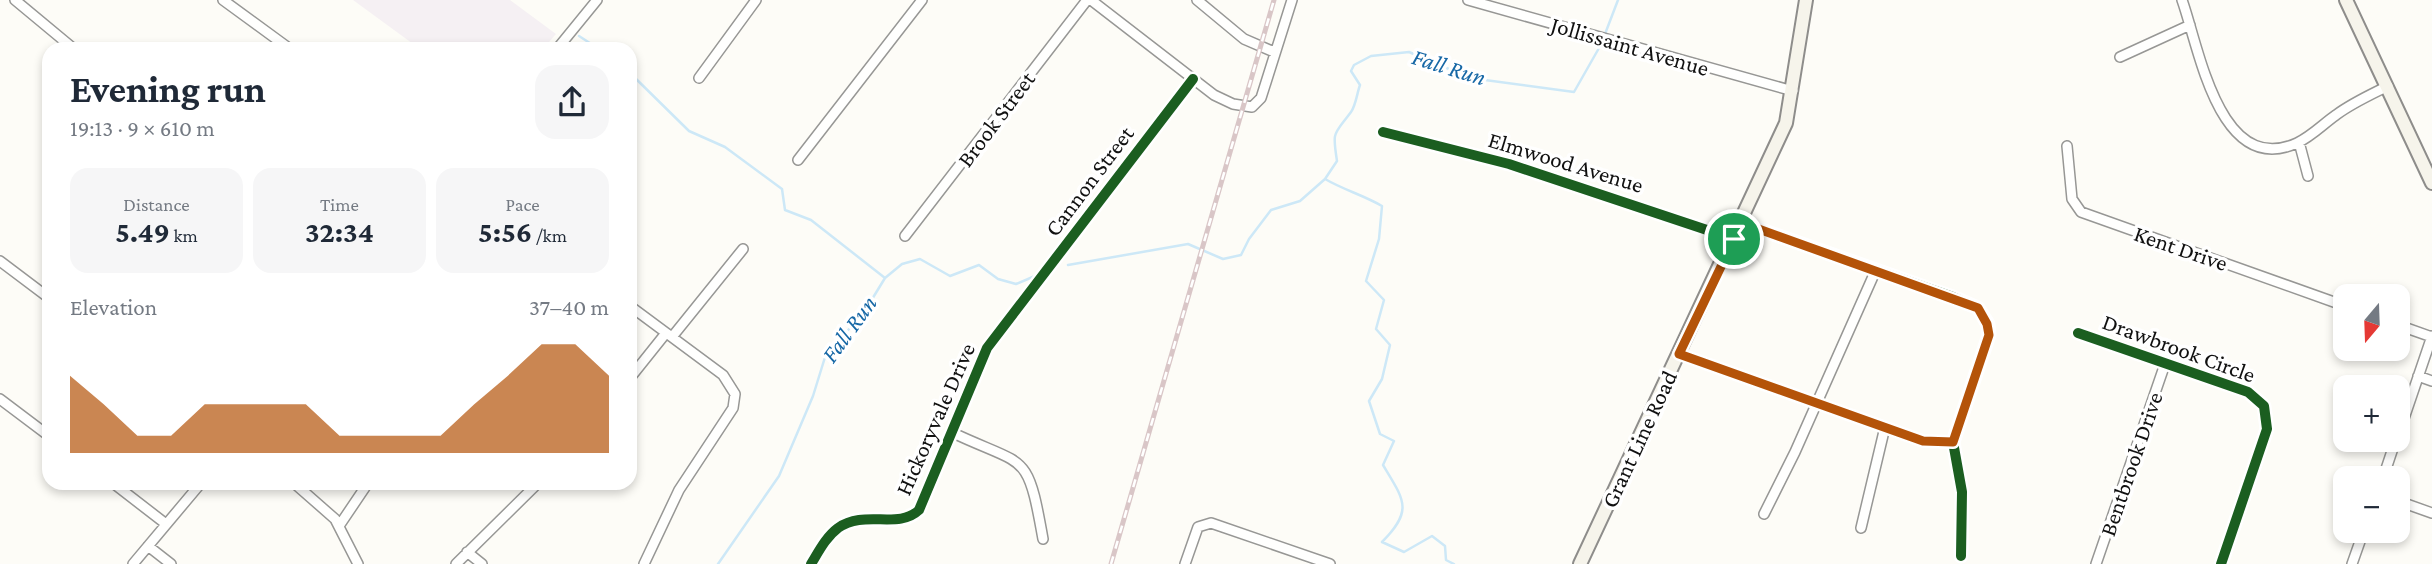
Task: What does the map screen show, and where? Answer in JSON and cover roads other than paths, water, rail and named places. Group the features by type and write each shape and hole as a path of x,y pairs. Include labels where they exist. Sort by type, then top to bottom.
{"main road":[{"name":"Grant Line Road","path":"1580,564 1742,223 1786,123 1806,0"},
{"path":"2346,0 2432,183"},
{"path":"2421,156 2432,170"}],"street":[{"path":"15,0 66,42"},
{"path":"223,0 280,42"},
{"path":"563,42 597,0"},
{"path":"699,78 756,0"},
{"path":"798,160 922,0"},
{"path":"1089,0 1227,102 1252,107 1259,103 1292,0"},
{"name":"Brook Street","path":"905,236 1089,0"},
{"path":"1198,0 1244,39 1274,52"},
{"name":"Jollissaint Avenue","path":"1468,0 1793,91"},
{"path":"1508,12 1512,0"},
{"path":"2182,0 2206,77 2230,126 2245,139 2263,146 2299,142 2351,104 2388,86"},
{"path":"2120,57 2190,25"},
{"name":"Cannon Street","path":"1018,307 1193,79"},
{"name":"Elmwood Avenue","path":"1383,132 1509,164 1734,239"},
{"path":"2299,142 2308,176"},
{"name":"Kent Drive","path":"2067,146 2072,199 2081,212 2333,302"},
{"path":"1742,223 1978,308 1987,324 1989,335 1953,442 1962,492 1961,556"},
{"path":"637,370 743,249"},
{"path":"0,261 42,293"},
{"path":"1764,514 1875,272"},
{"name":"Hickoryvale Drive","path":"811,564 831,534 845,524 872,517 899,519 913,515 923,503 979,362 1018,307"},
{"path":"637,311 723,375 733,387 735,400 679,490 645,564"},
{"path":"2410,329 2432,336 2410,400"},
{"name":"Drawbrook Circle","path":"2078,333 2248,392 2260,401 2267,413 2267,429 2221,564"},
{"path":"1679,354 1923,441 1953,442"},
{"name":"Bentbrook Drive","path":"2096,564 2165,364"},
{"path":"2418,376 2432,381"},
{"path":"0,399 42,431"},
{"path":"1861,528 1885,426"},
{"path":"951,432 1013,458 1026,469 1032,483 1043,539"},
{"path":"122,490 166,524"},
{"path":"133,564 195,490"},
{"path":"303,490 322,505 339,526 358,564"},
{"path":"339,526 363,490"},
{"path":"456,564 531,490"},
{"path":"2410,505 2432,513"},
{"path":"1185,564 1198,527 1211,523 1330,564"},
{"path":"2352,564 2359,543"},
{"path":"148,546 171,564"},
{"path":"467,552 482,564"},
{"path":"1294,564 1298,553"}],"waterway":[{"name":"Fall Run","path":"1605,34 1618,0"},
{"path":"579,36 588,42"},
{"name":"Fall Run","path":"1068,265 1188,244 1223,259 1241,255 1249,239 1271,210 1300,201 1325,179 1337,161 1336,134 1353,109 1360,85 1351,71 1354,65 1371,56 1409,52 1470,78 1574,92 1603,41"},
{"path":"637,80 689,131 725,147 782,189 785,210 811,220 885,278"},
{"path":"1325,179 1382,206 1379,239 1366,281 1384,300 1376,329 1390,345 1382,379 1369,401 1380,434 1394,441 1383,465 1396,487 1402,505 1399,521 1382,542 1404,552 1432,536 1445,546 1446,560 1454,564"},
{"name":"Fall Run","path":"718,564 779,476 813,396 826,354 863,314 885,278 902,264 920,259 950,276 979,265 998,279 1016,284 1035,276"}],"railway":[{"path":"1111,564 1274,0"}]}
